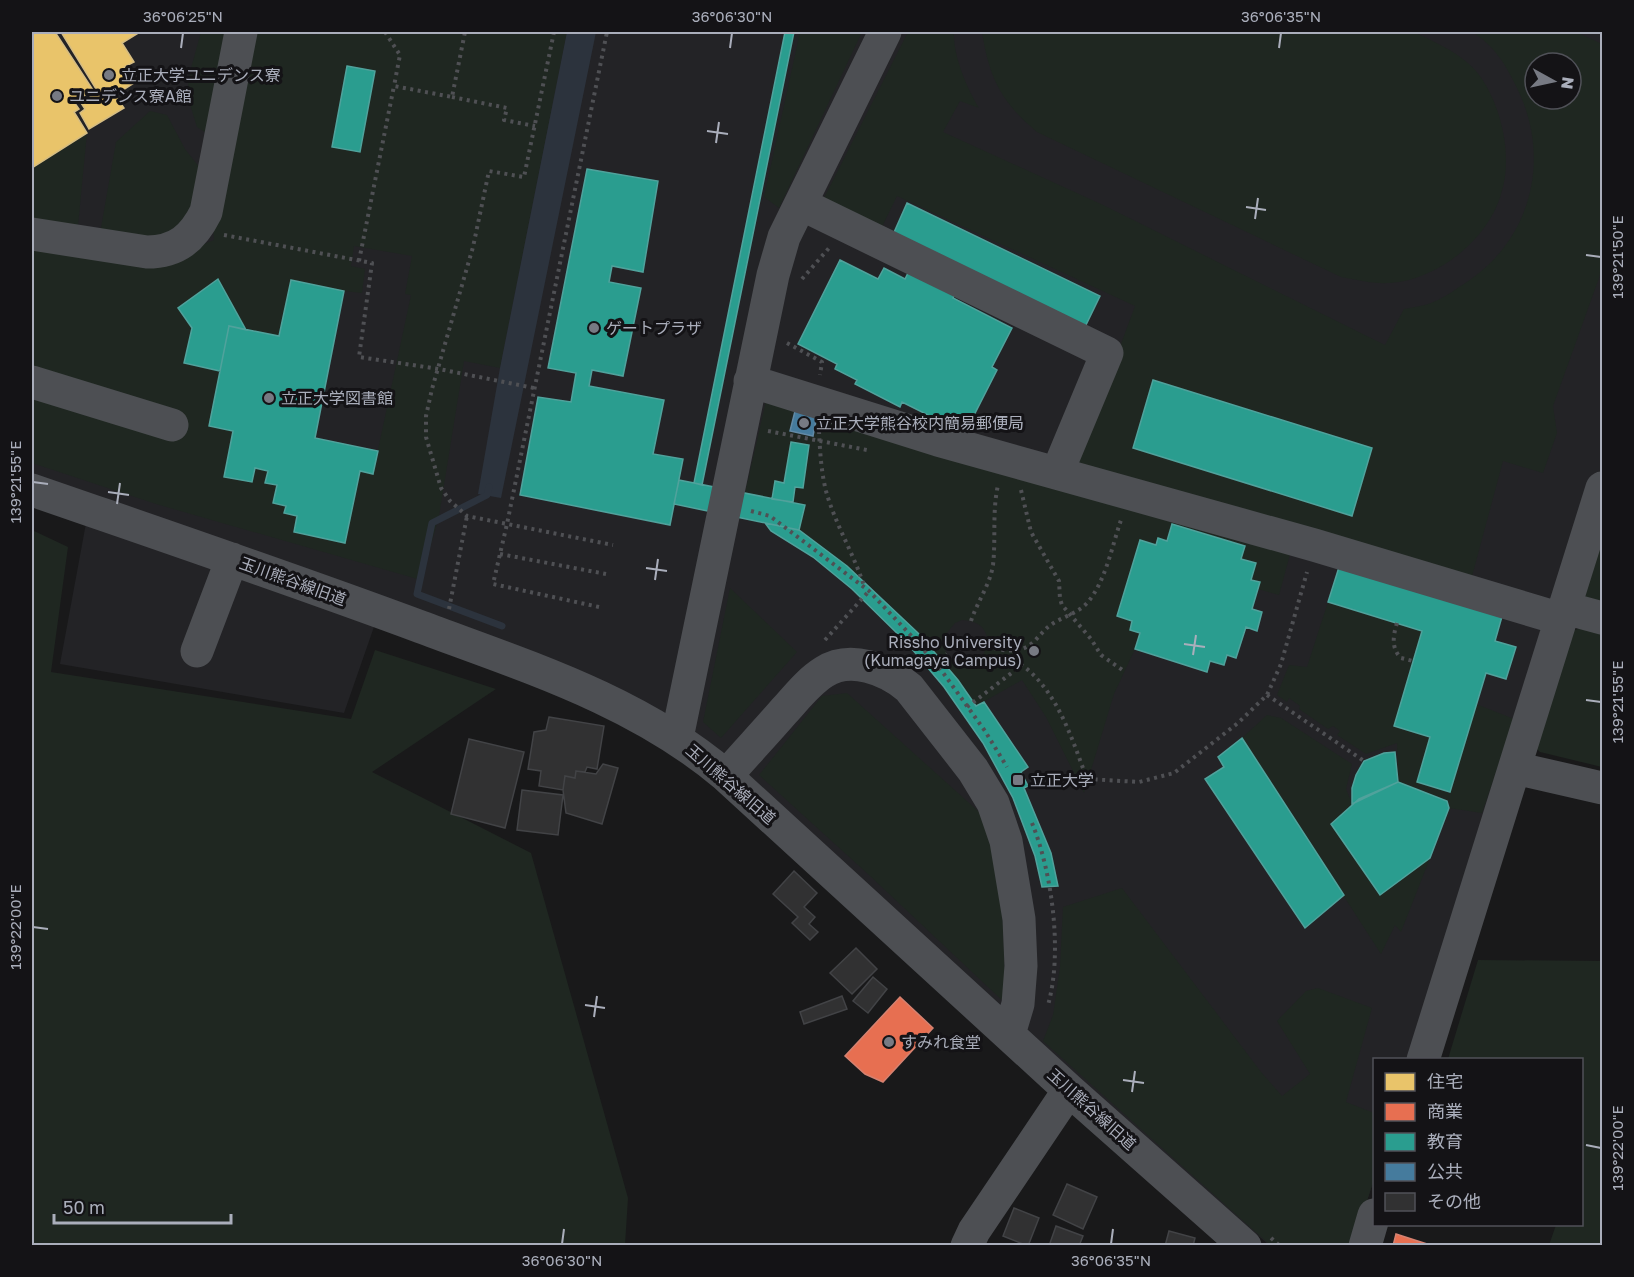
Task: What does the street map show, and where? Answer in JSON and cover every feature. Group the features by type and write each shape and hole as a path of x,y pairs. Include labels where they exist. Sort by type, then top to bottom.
{"street":[{"path":"32,234 163,252 179,244 197,230 206,212 241,32"},
{"path":"677,738 750,381 773,275 784,237 885,32"},
{"path":"801,204 1107,352 1057,473"},
{"path":"750,381 1012,461 1314,546 1563,614 1602,618"},
{"path":"32,382 172,425"},
{"path":"1423,1058 1602,488"},
{"name":"玉川熊谷線旧道","path":"32,489 543,672 602,698 677,738 726,776 1069,1090 1245,1245"},
{"path":"197,651 232,559"},
{"path":"726,776 806,687 824,672 839,665 870,666 897,677 909,688 973,770 993,802 1006,841 1018,919 1021,966 1018,1004 1009,1034"},
{"path":"1515,768 1602,788"},
{"path":"967,1245 974,1231 1069,1090"},
{"path":"1365,1245 1373,1218"}],"path":[{"path":"359,261 400,55 385,32"},
{"path":"452,97 465,32"},
{"path":"554,32 524,177 489,171 473,247 432,388 426,416 426,437 441,488 450,501 467,516 613,545"},
{"path":"598,607 493,584 608,32"},
{"path":"394,86 507,108 504,120 535,126"},
{"path":"197,230 372,263 359,357 439,369 534,388"},
{"path":"799,283 832,245"},
{"path":"788,344 790,333"},
{"path":"820,441 827,493 857,564 864,588"},
{"path":"1012,461 1021,487 1031,532 1059,581 1060,599 1101,655 1124,671"},
{"path":"971,621 989,580 993,564 993,514 1012,461"},
{"path":"987,646 1020,650 1029,646 1050,625 1088,602 1101,580 1128,493"},
{"path":"447,619 467,516"},
{"path":"967,707 1022,665 1051,695 1087,779 1139,782 1174,773 1238,723 1267,695 1281,664 1314,546"},
{"path":"500,554 606,574"},
{"path":"1397,623 1393,641 1394,648 1401,658 1413,662"},
{"path":"935,664 947,654"},
{"path":"1267,695 1364,761"}],"shaded area":[{"name":"Rissho University (Kumagaya Campus)","path":"32,32 1602,32 1602,475 1413,1058 1373,1058 1373,1182 1353,1245 1269,1245 1001,1011 755,784 383,601 344,713 60,664 89,507 32,488"},
{"path":"201,32 235,32 214,138 197,127 189,101 188,79"},
{"path":"250,32 296,32 316,35 317,32 567,32 500,368 464,361 439,516 421,580 156,504 32,463 32,247 149,265 214,240 212,212","holes":["354,246 412,256 405,294 411,295 373,473 360,471 345,543 294,532 297,516 285,513 286,506 273,503 277,485 266,483 268,471 255,468 252,482 224,477 233,431 209,426 220,371 184,363 192,328 178,308 218,279 246,330 279,336 291,280 362,293 365,269 351,266"]},
{"path":"567,32 596,32 501,498 478,494 500,368"},
{"path":"800,32 862,32 779,208 764,197"},
{"path":"908,32 954,32 962,72 979,108 960,101 943,132 1103,205 1385,345 1404,309 1438,300 1483,269 1503,248 1518,225 1528,199 1533,172 1533,144 1526,111 1583,111 1583,51 1523,51 1523,103 1504,64 1487,43 1472,32 1576,32 1602,44 1602,261 1599,278 1553,406 1557,433 1543,473 1503,461 1471,580 1076,466 1135,306 897,196 881,229 823,200","holes":["1153,381 1352,516 1134,448"]},
{"path":"982,32 1414,32 1463,59 1481,77 1490,93 1500,119 1505,144 1506,169 1501,194 1485,227 1473,242 1442,266 1408,280 1390,283 1341,277 1037,132 1014,110 999,88 988,62"},
{"path":"150,111 167,115 185,149 200,168 185,234 99,239 116,142"},
{"path":"87,133 77,236 32,230 32,168"},
{"path":"766,401 1292,547 1279,595 1258,589 1260,583 1251,580 1256,564 1241,559 1244,546 1172,524 1167,541 1156,545 1140,541 1117,615 1132,621 1140,633 1114,694 1084,793 1046,717 1022,680 976,706 938,656 873,588 799,530 805,505 793,502 795,487 803,488 809,445 791,442 784,483 775,481 772,499 745,493","holes":["795,411 817,416 813,436 791,431","962,620 976,623 984,630 987,639 986,648 974,663 964,664 953,660 946,652 944,645 945,635 955,623"]},
{"path":"1602,515 1602,612 1576,606"},
{"path":"32,530 68,547 51,672 351,719 375,650 496,689 372,772 531,853 628,1198 625,1245 32,1245"},
{"path":"730,588 797,652 721,738 703,722"},
{"path":"1328,602 1422,631 1394,726 1430,737 1417,782 1450,792 1476,704 1514,719 1482,813 1449,808 1447,801 1398,782 1397,743 1366,754 1337,735 1340,731 1333,726 1328,729 1299,709 1300,706 1289,698 1287,702 1277,695 1289,665 1307,667"},
{"path":"1581,628 1602,633 1602,767 1540,752 1533,745 1568,632"},
{"path":"847,693 988,820 1000,851 1006,1004 759,775 822,696"},
{"path":"1267,715 1281,718 1352,764 1346,789 1352,804 1332,824 1379,895 1430,858 1401,932 1395,925 1381,954 1242,738"},
{"path":"1122,888 1261,1072 1282,1096 1310,1074 1277,1021 1306,991 1318,988 1372,1008 1346,1102 1373,1113 1373,1182 1353,1245 1270,1245 1043,1041 1053,1015 1060,967 1063,907"},
{"path":"1478,960 1602,961 1602,1245 1549,1245 1556,1226 1583,1226 1583,1058 1448,1058"}],"building: 住宅":[{"name":"ユニデンス寮A館","path":"32,32 55,32 93,90 74,102 79,109 74,112 87,133 32,168"},
{"name":"立正大学ユニデンス寮","path":"61,32 140,32 122,43 134,62 124,67 134,83 115,95 124,108 89,129 80,113 85,109 81,103 98,92"}],"building: 商業":[{"name":"すみれ食堂","path":"900,997 933,1028 883,1082 865,1074 845,1056"},
{"path":"1396,1234 1427,1244 1426,1246 1393,1246"}],"building: 教育":[{"path":"785,32 794,32 702,485 694,483"},
{"path":"347,66 375,71 360,152 332,147"},
{"name":"ゲートプラザ","path":"587,169 658,181 643,272 612,266 609,282 641,288 623,376 592,370 589,386 664,400 653,454 683,459 670,525 520,495 538,397 571,402 576,373 548,368"},
{"path":"907,203 1100,296 1084,329 892,237"},
{"path":"840,260 878,279 884,268 905,279 910,269 956,293 953,298 1012,328 992,367 997,370 969,425 966,424 962,432 902,402 900,407 855,384 857,380 835,369 837,364 798,344"},
{"path":"218,279 246,330 229,326 220,371 184,363 192,328 178,308"},
{"name":"立正大学図書館","path":"291,280 344,291 315,438 378,451 373,474 360,471 345,543 294,532 297,516 284,513 286,506 273,503 277,485 265,483 268,471 255,468 252,482 224,477 233,431 209,426 229,326 279,336"},
{"path":"1153,380 1372,448 1352,516 1133,448"},
{"path":"791,442 809,445 803,488 795,487 793,502 772,499 775,481 784,483"},
{"path":"679,480 805,505 799,530 674,504"},
{"path":"765,523 799,530 847,566 918,633 958,680 976,706 984,702 1028,767 1021,772 1028,786 1024,788 1051,853 1058,886 1042,887 1035,856 1013,798 983,743 944,687 906,642 852,589 813,557 771,531"},
{"path":"1172,524 1245,546 1241,559 1256,563 1251,580 1260,582 1252,609 1262,612 1257,631 1246,627 1236,658 1227,655 1224,665 1210,661 1207,672 1135,649 1140,633 1130,630 1132,621 1117,616 1140,540 1156,545 1158,538 1167,541"},
{"path":"1340,564 1503,613 1495,641 1516,647 1506,679 1486,673 1450,792 1417,782 1430,737 1394,726 1422,631 1328,602"},
{"path":"1242,738 1344,895 1305,928 1205,779 1224,767 1218,757"},
{"path":"1395,752 1398,782 1352,804 1352,788 1364,761 1384,753"},
{"path":"1398,782 1447,801 1449,808 1430,858 1380,895 1331,824 1359,799"}],"building: 公共":[{"name":"立正大学熊谷校内簡易郵便局","path":"795,411 817,415 813,436 790,431"}],"building: その他":[{"path":"549,717 604,726 597,769 587,767 585,772 576,771 575,778 565,776 563,790 539,786 541,771 528,769 534,732 546,730"},
{"path":"469,739 524,752 505,828 451,814"},
{"path":"603,764 618,768 602,824 566,813 563,790 565,776 575,778 576,771 596,774"},
{"path":"522,790 563,795 558,835 517,830"},
{"path":"794,871 817,893 804,907 815,917 809,924 818,932 810,940 792,923 798,917 773,894"},
{"path":"856,948 877,969 852,994 830,973"},
{"path":"873,977 887,989 868,1013 853,1001"},
{"path":"842,996 847,1009 804,1024 800,1012"},
{"path":"1067,1184 1097,1197 1083,1229 1053,1215"},
{"path":"1014,1208 1039,1218 1028,1246 1003,1236"},
{"path":"1056,1226 1083,1236 1079,1246 1049,1246"},
{"path":"1169,1231 1195,1238 1193,1246 1165,1246"}],"waterway":[{"path":"489,487 487,495 432,523 417,594 502,626"}],"place":[{"name":"立正大学ユニデンス寮","path":"109,75"},
{"name":"ユニデンス寮A館","path":"57,96"},
{"name":"ゲートプラザ","path":"594,328"},
{"name":"立正大学図書館","path":"269,398"},
{"name":"立正大学熊谷校内簡易郵便局","path":"804,423"},
{"name":"Rissho University (Kumagaya Campus)","path":"1034,651"},
{"name":"立正大学","path":"1018,780"},
{"name":"すみれ食堂","path":"889,1042"}]}
